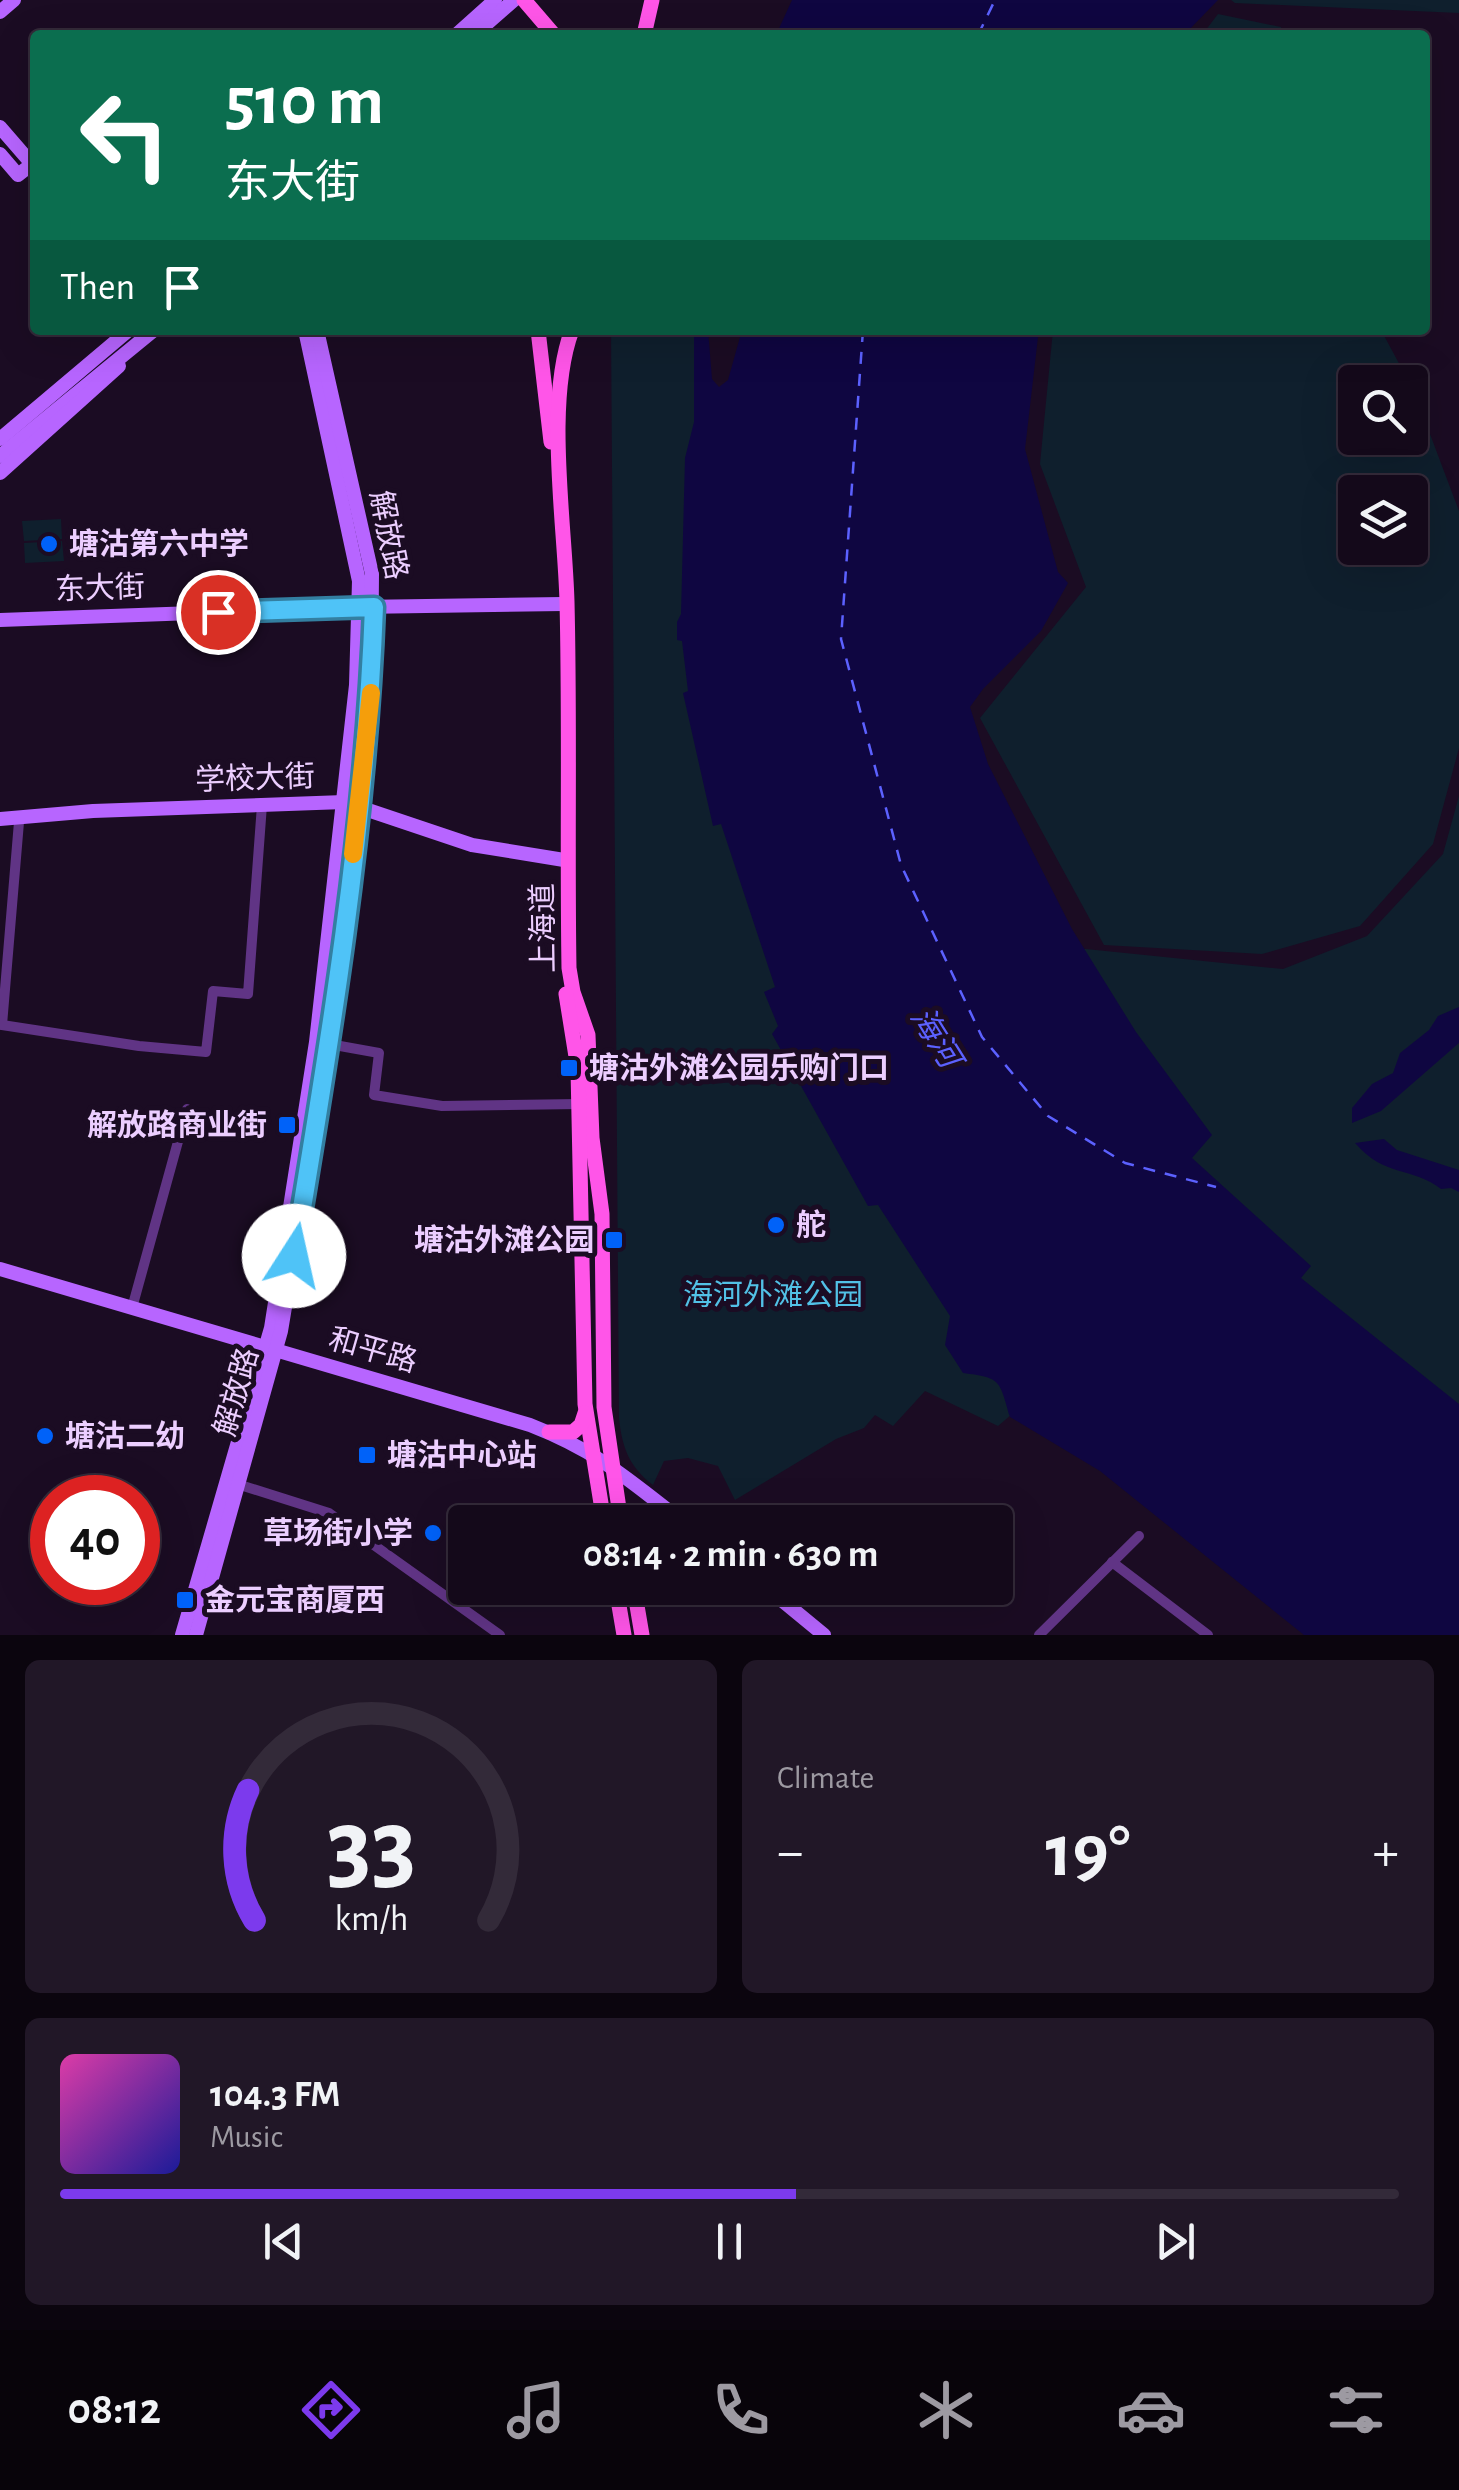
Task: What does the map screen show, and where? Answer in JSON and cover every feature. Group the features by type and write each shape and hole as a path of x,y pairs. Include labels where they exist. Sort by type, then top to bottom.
{"main road":[{"path":"645,30 652,0"},
{"path":"529,6 550,30"},
{"name":"上海道","path":"539,335 553,461 562,604 564,987 576,1046 579,1104 585,1404 601,1505"},
{"name":"上海道","path":"570,335 563,357 560,402 567,604 569,968 572,992 588,1035 592,1138 602,1227 604,1407 618,1505"},
{"path":"549,1432 567,1434 576,1430 583,1420 585,1404"},
{"path":"619,1605 624,1635"},
{"path":"637,1605 642,1635"}],"street":[{"path":"0,12 14,0"},
{"path":"479,30 505,2"},
{"path":"463,30 505,2 529,6"},
{"path":"0,127 30,162"},
{"path":"0,154 18,175 30,166"},
{"path":"0,430 121,335"},
{"path":"0,456 96,368 124,335"},
{"path":"0,472 111,375 148,335"},
{"name":"解放路","path":"306,335 367,607"},
{"name":"解放路","path":"182,1635 272,1353 329,1044 352,804 356,685 372,574 318,335"},
{"path":"0,439 96,368 138,344"},
{"name":"东大街","path":"0,620 562,604"},
{"name":"解放路","path":"196,1635 257,1381 272,1353 352,804"},
{"name":"学校大街","path":"0,819 352,804 472,845 564,860"},
{"path":"16,816 2,1025 206,1052 213,991 248,994 262,805"},
{"path":"329,1044 379,1053 374,1095 442,1106 579,1104"},
{"path":"132,1308 187,1110"},
{"path":"0,1269 272,1353"},
{"name":"和平路","path":"272,1353 461,1403 549,1432 610,1464 662,1505"},
{"path":"233,1483 330,1513 500,1635"},
{"path":"1039,1635 1139,1536"},
{"path":"1112,1562 1208,1635"},
{"path":"786,1605 819,1634"}],"green space":[{"path":"1231,0 1459,0 1459,13 1235,3"},
{"path":"1218,14 1281,30 1206,30"},
{"name":"海河外滩公园","path":"611,335 723,335 1018,1409 998,1426 925,1391 893,1426 875,1415 864,1428 836,1439 735,1500 718,1466 688,1458 664,1461 653,1485 628,1456 619,1418"},
{"path":"1053,335 1384,335 1400,365 1338,365 1338,455 1428,455 1428,429 1459,511 1459,748 1433,844 1360,926 1262,954 1104,945 980,718 1086,587 1040,464"},
{"path":"61,519 62,539 24,541 22,521"},
{"path":"62,541 64,561 25,563 24,543"},
{"path":"1459,796 1459,1417 1306,1293 1181,1153 1076,948 1283,969 1367,936 1443,854"}],"water":[{"path":"792,0 1218,0 1189,30 778,30"},
{"name":"海河","path":"694,335 1037,335 1025,449 1058,572 1068,583 1041,631 970,707 988,764 1072,929 1136,1032 1212,1135 1192,1158 1311,1266 1301,1278 1459,1404 1459,1635 1304,1635 1100,1471 1010,1417 997,1383 963,1373 945,1345 950,1316 878,1205 868,1206 772,1034 778,1026 764,992 775,987 721,824 713,826 683,693 688,691 682,641 677,640 685,458 694,422"},
{"path":"1459,1007 1459,1043 1381,1111 1352,1123 1352,1108 1372,1084 1393,1073 1400,1053 1429,1030 1438,1016"},
{"path":"1384,1139 1397,1150 1459,1170 1459,1192 1441,1189 1387,1167 1355,1143"}],"pier":[{"path":"708,335 741,335 728,380 719,387 712,379"}],"ferry route":[{"path":"980,30 995,0"},
{"path":"863,335 841,639 901,865 982,1037 1048,1116 1125,1163 1216,1187"}],"slow traffic":[{"path":"353,854 371,693"}],"place":[{"name":"塘沽第六中学","path":"49,544"},
{"name":"塘沽外滩公园乐购门口","path":"569,1068"},
{"name":"解放路商业街","path":"287,1125"},
{"name":"舵","path":"776,1225"},
{"name":"塘沽外滩公园","path":"614,1240"},
{"name":"塘沽二幼","path":"45,1436"},
{"name":"塘沽中心站","path":"367,1455"},
{"name":"草场街小学","path":"433,1533"},
{"name":"金元宝商厦西","path":"185,1600"}],"route":[{"path":"218,612 374,607 371,696 360,806 329,1044 294,1256"}]}
